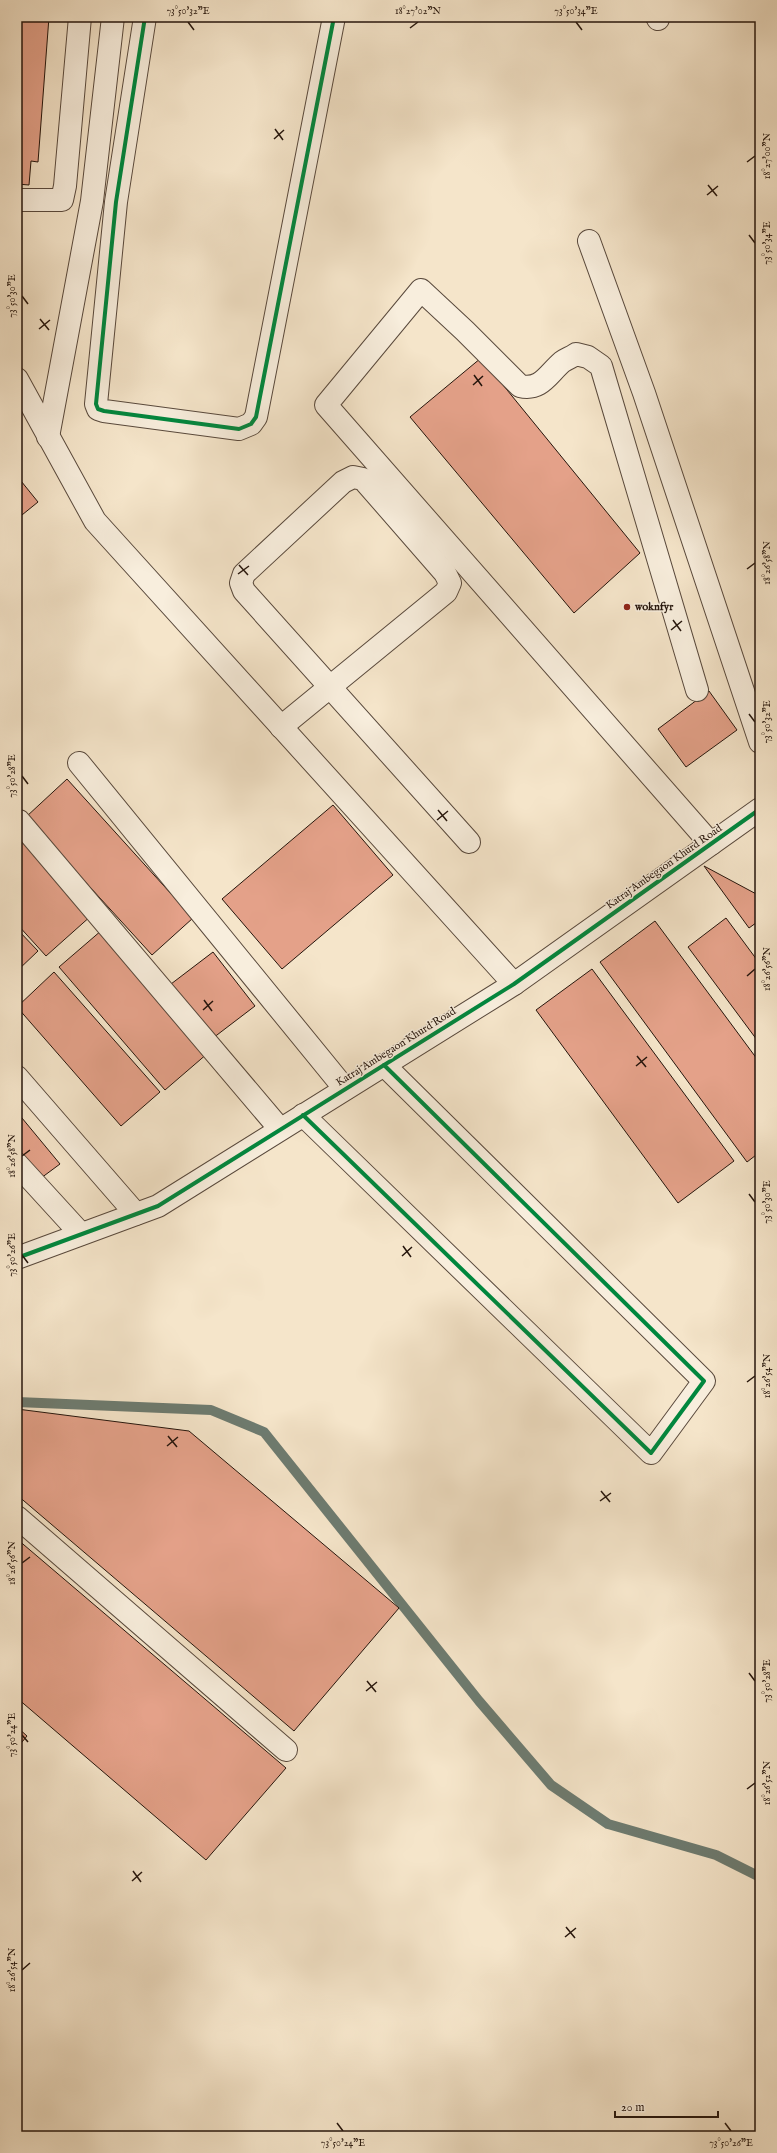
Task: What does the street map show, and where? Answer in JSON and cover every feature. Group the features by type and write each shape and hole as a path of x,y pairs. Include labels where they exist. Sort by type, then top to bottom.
{"street":[{"path":"62,200 65,186 80,17"},
{"path":"48,437 92,201 113,17"},
{"path":"145,17 116,202 96,404 98,409 104,411 239,429 245,428 256,417 334,17"},
{"path":"17,200 116,202"},
{"path":"589,241 644,393 760,742"},
{"path":"697,690 601,366 588,357 576,354 563,361 543,382 529,388 520,386 421,290 326,405 711,844"},
{"path":"17,379 95,521 514,984"},
{"path":"281,727 330,687 446,592 450,583 445,573 363,479 352,477 344,482 244,574 241,583 244,591 330,687 469,842"},
{"path":"79,763 345,1089"},
{"name":"Katraj Ambegaon Khurd Road","path":"17,1258 158,1206 514,984 760,809"},
{"path":"19,821 280,1129"},
{"path":"303,1115 651,1453 704,1381 384,1065"},
{"path":"17,1077 136,1214"},
{"path":"17,1164 81,1234"},
{"path":"17,1517 286,1750"}],"building":[{"path":"17,17 49,17 38,162 31,161 29,185 17,184"},
{"path":"481,358 640,553 574,613 410,417"},
{"path":"17,476 38,502 17,519"},
{"path":"709,691 737,730 686,767 658,729"},
{"path":"67,779 193,918 152,955 26,817"},
{"path":"333,805 393,875 282,969 222,899"},
{"path":"17,833 92,915 46,956 17,924"},
{"path":"704,866 760,896 760,920 749,928"},
{"path":"726,918 760,964 760,1044 688,947"},
{"path":"655,921 760,1063 760,1152 747,1162 600,962"},
{"path":"17,929 38,951 17,971"},
{"path":"102,930 208,1053 165,1090 59,967"},
{"path":"213,952 255,1006 213,1038 171,984"},
{"path":"592,969 734,1161 678,1203 536,1010"},
{"path":"54,972 160,1092 121,1126 17,1007"},
{"path":"17,1112 60,1164 37,1181 17,1156"},
{"path":"17,1409 189,1431 399,1608 294,1731 17,1495 17,1473 20,1468 17,1466"},
{"path":"17,1539 286,1768 206,1860 17,1698"},
{"path":"17,1727 27,1736 17,1748"}],"waterway":[{"path":"17,1402 211,1410 264,1432 479,1701 551,1785 608,1824 716,1855 760,1877"}],"cycle path":[{"path":"145,17 116,202 96,404 98,409 104,411 239,429 251,424 256,417 334,17"},
{"path":"17,1258 158,1206 514,984 760,809"},
{"path":"303,1115 651,1453 704,1381 384,1065"}],"place":[{"name":"woknfyr","path":"627,607"}]}
